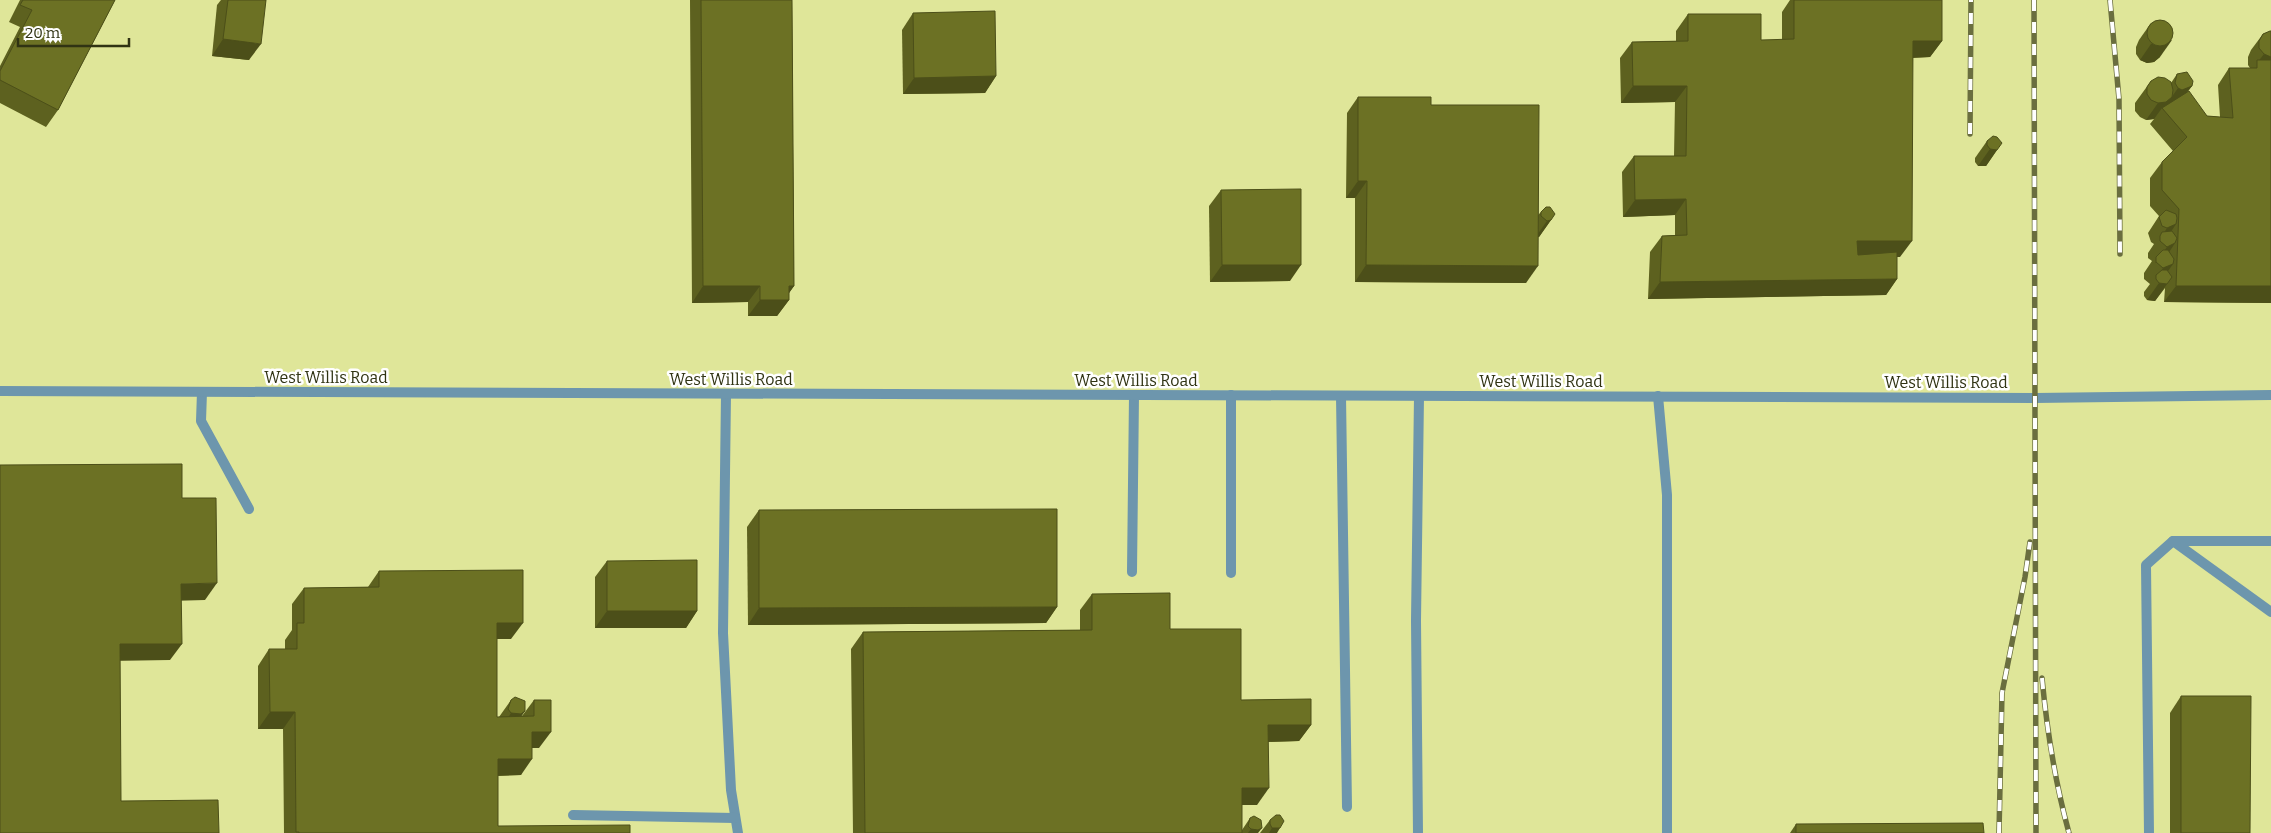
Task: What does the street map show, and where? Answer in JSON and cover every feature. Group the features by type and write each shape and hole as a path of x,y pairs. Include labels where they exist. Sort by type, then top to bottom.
{"street":[{"name":"West Willis Road","path":"0,391 2035,398 2271,395"},
{"path":"202,392 201,421 250,510"},
{"path":"726,394 723,633 730,790 738,833"},
{"path":"1132,572 1134,395"},
{"path":"1231,395 1231,574"},
{"path":"1341,396 1346,807"},
{"path":"1418,833 1416,622 1419,396"},
{"path":"1658,396 1667,495 1667,833"},
{"path":"2149,833 2146,565 2173,542 2271,541"},
{"path":"2173,542 2271,612"},
{"path":"573,815 735,818"}],"building":[{"path":"23,0 115,0 58,110 0,80 0,71 32,10 20,5"},
{"path":"228,0 266,0 261,44 223,39"},
{"path":"701,0 792,0 794,286 789,286 789,300 760,300 760,286 703,286"},
{"path":"1794,0 1942,0 1942,41 1913,41 1912,241 1857,241 1858,255 1897,252 1897,279 1660,282 1662,236 1687,235 1686,199 1635,200 1634,156 1686,156 1687,86 1633,86 1632,42 1688,41 1688,14 1761,14 1761,40 1794,39"},
{"path":"995,11 996,76 914,78 913,13"},
{"path":"2160,20 2169,24 2173,33 2169,42 2160,46 2151,42 2147,33 2151,24"},
{"path":"2271,31 2271,57 2264,54 2259,48 2259,41 2263,34"},
{"path":"2257,60 2271,60 2271,286 2176,286 2179,209 2162,190 2162,162 2187,137 2162,108 2189,91 2207,116 2233,118 2229,68 2257,68"},
{"path":"2187,72 2193,81 2192,86 2182,90 2175,83 2177,74"},
{"path":"2158,77 2165,78 2171,82 2172,97 2166,102 2158,103 2151,100 2147,94 2147,87 2151,81"},
{"path":"1358,97 1431,97 1431,105 1539,105 1538,266 1366,265 1367,181 1358,181"},
{"path":"1993,136 1997,137 2002,143 1997,150 1990,149 1987,145 1987,141"},
{"path":"1301,189 1301,265 1222,265 1221,190"},
{"path":"1546,207 1550,207 1555,214 1551,220 1547,221 1541,216 1541,212"},
{"path":"2166,210 2176,214 2177,218 2176,224 2167,228 2162,226 2159,217"},
{"path":"2172,231 2177,238 2175,243 2167,247 2160,241 2160,236 2162,232"},
{"path":"2163,250 2168,250 2174,259 2173,264 2163,268 2156,262 2156,257"},
{"path":"2162,270 2167,270 2172,277 2167,284 2159,283 2156,279 2156,275"},
{"path":"182,464 182,498 216,498 217,583 181,584 182,644 120,644 121,801 218,800 219,833 0,833 0,465"},
{"path":"1057,509 1057,607 759,608 759,510"},
{"path":"697,560 697,611 607,611 607,561"},
{"path":"523,570 523,623 497,623 497,717 534,716 534,700 551,700 551,732 532,732 532,759 498,759 498,826 630,825 630,833 296,832 295,712 270,712 269,649 297,649 297,623 304,623 304,588 379,587 379,571"},
{"path":"1170,593 1170,629 1241,629 1241,700 1311,699 1311,725 1268,725 1269,788 1242,788 1242,833 865,833 863,632 1092,630 1092,594"},
{"path":"2181,696 2251,696 2250,833 2181,833"},
{"path":"515,697 525,701 525,711 521,714 511,713 508,709 511,700"},
{"path":"1276,815 1280,815 1284,821 1280,828 1272,828 1270,820"},
{"path":"1254,816 1261,820 1262,828 1258,830 1251,829 1248,826 1250,818"},
{"path":"1983,823 1984,833 1796,833 1796,824"}],"railway":[{"path":"1970,134 1971,0"},
{"path":"2034,0 2036,833"},
{"path":"2110,0 2119,99 2120,254"},
{"path":"1999,833 2002,693 2030,542"},
{"path":"2042,678 2052,756 2069,833"}]}
